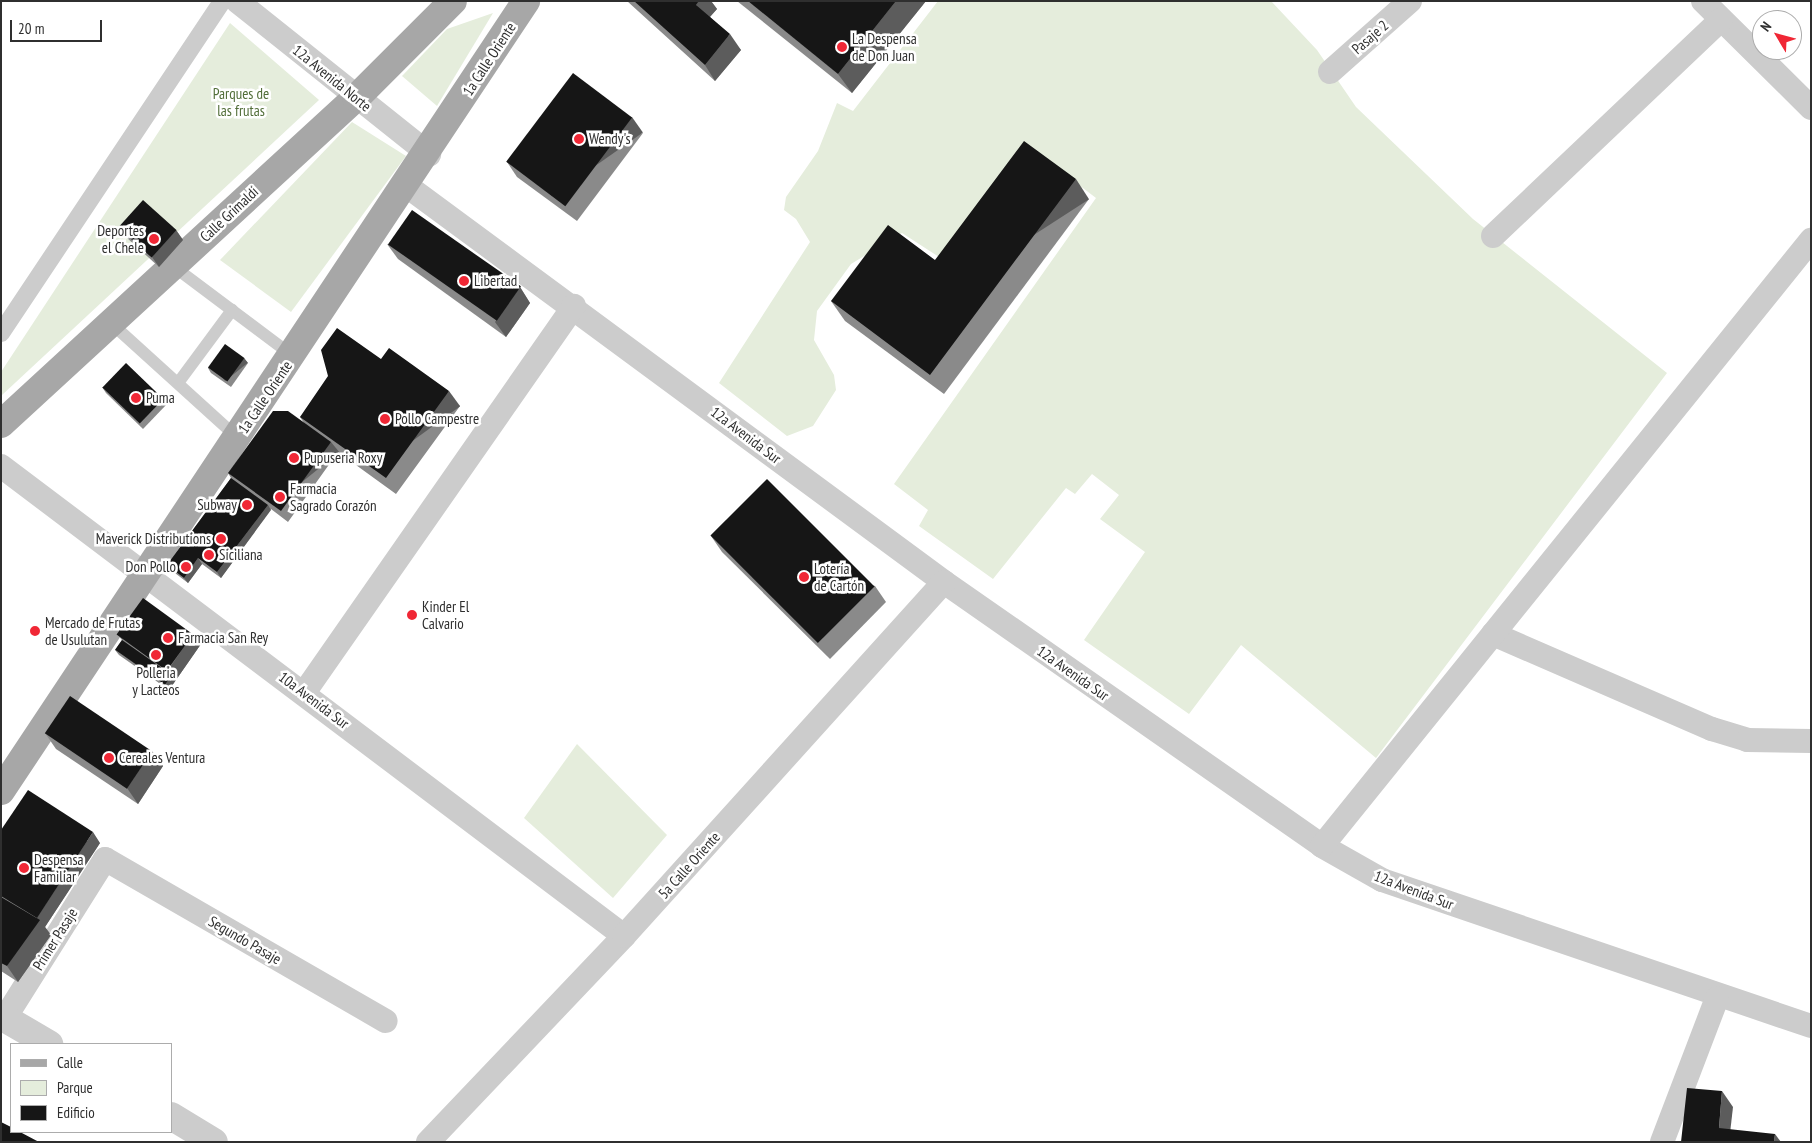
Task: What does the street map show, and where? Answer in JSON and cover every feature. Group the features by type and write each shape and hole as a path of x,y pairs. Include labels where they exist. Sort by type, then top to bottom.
{"main road":[{"name":"Calle Grimaldi","path":"1,424 356,98 453,1"},
{"name":"1a Calle Oriente","path":"1,791 407,186 526,1"}],"street":[{"path":"1,333 222,1"},
{"name":"12a Avenida Norte","path":"236,1 428,154"},
{"path":"1703,1 1811,108"},
{"name":"Pasaje 2","path":"1330,72 1408,2"},
{"path":"1493,236 1721,20"},
{"name":"12a Avenida Sur","path":"407,186 574,306 944,582 1322,846 1382,880 1717,998 1811,1026"},
{"path":"1322,846 1811,240"},
{"path":"304,693 574,306"},
{"name":"10a Avenida Sur","path":"1,466 624,936"},
{"name":"5a Calle Oriente","path":"428,1142 624,936 944,582"},
{"path":"1493,634 1712,729 1747,740 1811,741"},
{"name":"Primer Pasaje","path":"3,1017 105,859"},
{"name":"Segundo Pasaje","path":"105,859 386,1021"},
{"path":"1662,1142 1717,998"},
{"path":"3,1017 47,1043"},
{"path":"172,1117 214,1142"}],"lane":[{"path":"173,266 293,356"},
{"path":"178,383 232,310"},
{"path":"110,323 238,438"}],"green space":[{"path":"938,1 1271,1 1317,50 1356,107 1473,219 1667,373 1376,758 1241,645 1189,714 1084,640 1145,552 1100,519 1119,495 1092,474 1075,494 1066,488 993,579 919,526 928,510 894,484 1096,198 1037,153 953,266 902,233 851,264 817,311 814,340 834,375 836,390 813,426 787,436 719,383 810,242 796,219 784,210 786,197 818,151 837,103 853,111"},
{"path":"493,13 437,106 402,76 447,29"},
{"name":"Parques de las frutas","path":"230,23 319,100 1,396 1,372"},
{"path":"352,122 406,156 291,312 220,260"},
{"path":"577,744 667,835 613,898 524,818"}],"building":[{"path":"634,1 699,1 696,5 730,34 705,65"},
{"name":"La Despensa de Don Juan","path":"748,1 896,1 838,74"},
{"path":"573,73 632,118 565,206 506,162"},
{"path":"1024,141 1076,179 930,375 831,301 888,225 935,260"},
{"name":"Deportes el Chele","path":"143,200 176,230 152,258 118,227"},
{"name":"Libertad","path":"412,210 521,286 497,321 388,244"},
{"name":"Pollo Campestre","path":"337,328 381,359 389,348 449,391 386,478 300,417 328,376 321,350"},
{"name":"Puma","path":"225,344 244,358 227,382 208,367"},
{"name":"Puma","path":"126,363 163,399 140,424 102,387"},
{"path":"273,411 288,411 331,442 281,511 228,473"},
{"path":"231,478 268,505 217,572 198,558 184,578 167,565"},
{"name":"Lotería de Cartón","path":"767,479 874,586 818,643 710,536"},
{"path":"143,598 193,634 167,671 117,634"},
{"path":"122,640 172,675 165,685 115,650"},
{"name":"Cereales Ventura","path":"70,696 152,751 127,789 45,733"},
{"path":"28,790 93,832 37,918 1,896 1,830"},
{"path":"1,897 40,920 7,966 1,963"},
{"path":"1687,1088 1722,1091 1719,1128 1775,1134 1774,1142 1681,1142"},
{"path":"1,1122 10,1126 10,1133 22,1133 39,1142 1,1142"}],"place":[{"name":"La Despensa de Don Juan","path":"842,47"},
{"name":"Wendy's","path":"579,139"},
{"name":"Deportes el Chele","path":"154,239"},
{"name":"Libertad","path":"464,281"},
{"name":"Puma","path":"136,398"},
{"name":"Pollo Campestre","path":"385,419"},
{"name":"Pupuseria Roxy","path":"294,458"},
{"name":"Farmacia Sagrado Corazón","path":"280,497"},
{"name":"Subway","path":"247,505"},
{"name":"Maverick Distributions","path":"221,539"},
{"name":"Siciliana","path":"209,555"},
{"name":"Don Pollo","path":"186,567"},
{"name":"Lotería de Cartón","path":"804,577"},
{"name":"Kinder El Calvario","path":"412,615"},
{"name":"Mercado de Frutas de Usulutan","path":"35,631"},
{"name":"Farmacia San Rey","path":"168,638"},
{"name":"Polleria y Lacteos","path":"156,655"},
{"name":"Cereales Ventura","path":"109,758"},
{"name":"Despensa Familiar","path":"24,868"}]}
